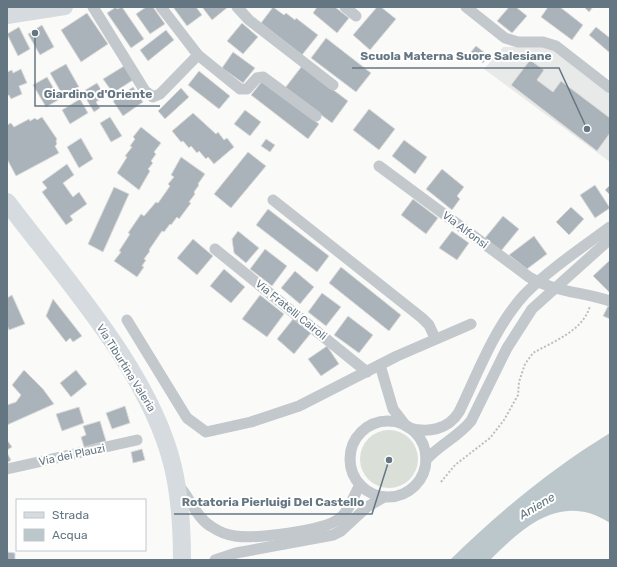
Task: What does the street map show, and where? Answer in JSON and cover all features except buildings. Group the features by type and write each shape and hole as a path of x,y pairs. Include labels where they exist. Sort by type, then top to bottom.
{"main road":[{"path":"7,16 65,7"},
{"name":"Via Tiburtina Valeria","path":"7,202 99,323 141,388 162,432 173,466 182,528 182,560"}],"street":[{"path":"93,7 145,91 151,96 160,94 198,55"},
{"path":"161,7 198,55 240,89 247,89 257,78 264,78 316,116"},
{"path":"237,7 249,20 333,85"},
{"path":"345,7 356,16"},
{"path":"466,7 498,33 510,40 521,42 543,42 556,46 610,88"},
{"name":"Via Alfonsi","path":"379,166 519,271 538,282 554,288 592,295 610,301"},
{"path":"273,200 422,318 429,325 435,338"},
{"path":"378,421 398,422 418,430 438,430 456,417 507,318 525,294 538,282 610,227"},
{"path":"426,460 437,448 462,431 471,421 515,335 532,309 610,239"},
{"name":"Via Fratelli Cairoli","path":"215,249 367,372"},
{"path":"127,320 187,418 206,432 251,422 299,406 435,338 471,324"},
{"path":"380,365 395,413 422,442 426,460 423,472 417,483 408,492 396,496 384,497 375,495 360,485 353,474 350,461 350,451 360,433 385,417 391,404"},
{"name":"Via dei Plauzi","path":"7,469 136,440"},
{"path":"176,483 186,492 203,520 211,527 232,536 256,537 328,526 343,516 360,485"},
{"path":"215,560 236,553 333,535 341,531 367,506 384,497"}],"path":[{"path":"441,482 455,465 490,438 504,420 518,395 519,382 528,358 533,353 574,329 585,319 592,295"}],"shaded area":[{"path":"503,47 551,47 610,95 610,162 484,69"},
{"path":"389,430 405,435 413,443 418,459 413,475 405,483 389,488 373,483 365,475 360,459 365,443 373,435"}],"water":[{"name":"Aniene","path":"610,433 610,523 592,514 576,511 560,512 545,517 530,525 503,547 490,560 450,560 487,525 546,476"}],"place":[{"name":"Giardino d'Oriente","path":"35,33"},
{"name":"Scuola Materna Suore Salesiane","path":"587,129"},
{"name":"Rotatoria Pierluigi Del Castello","path":"389,460"}]}
